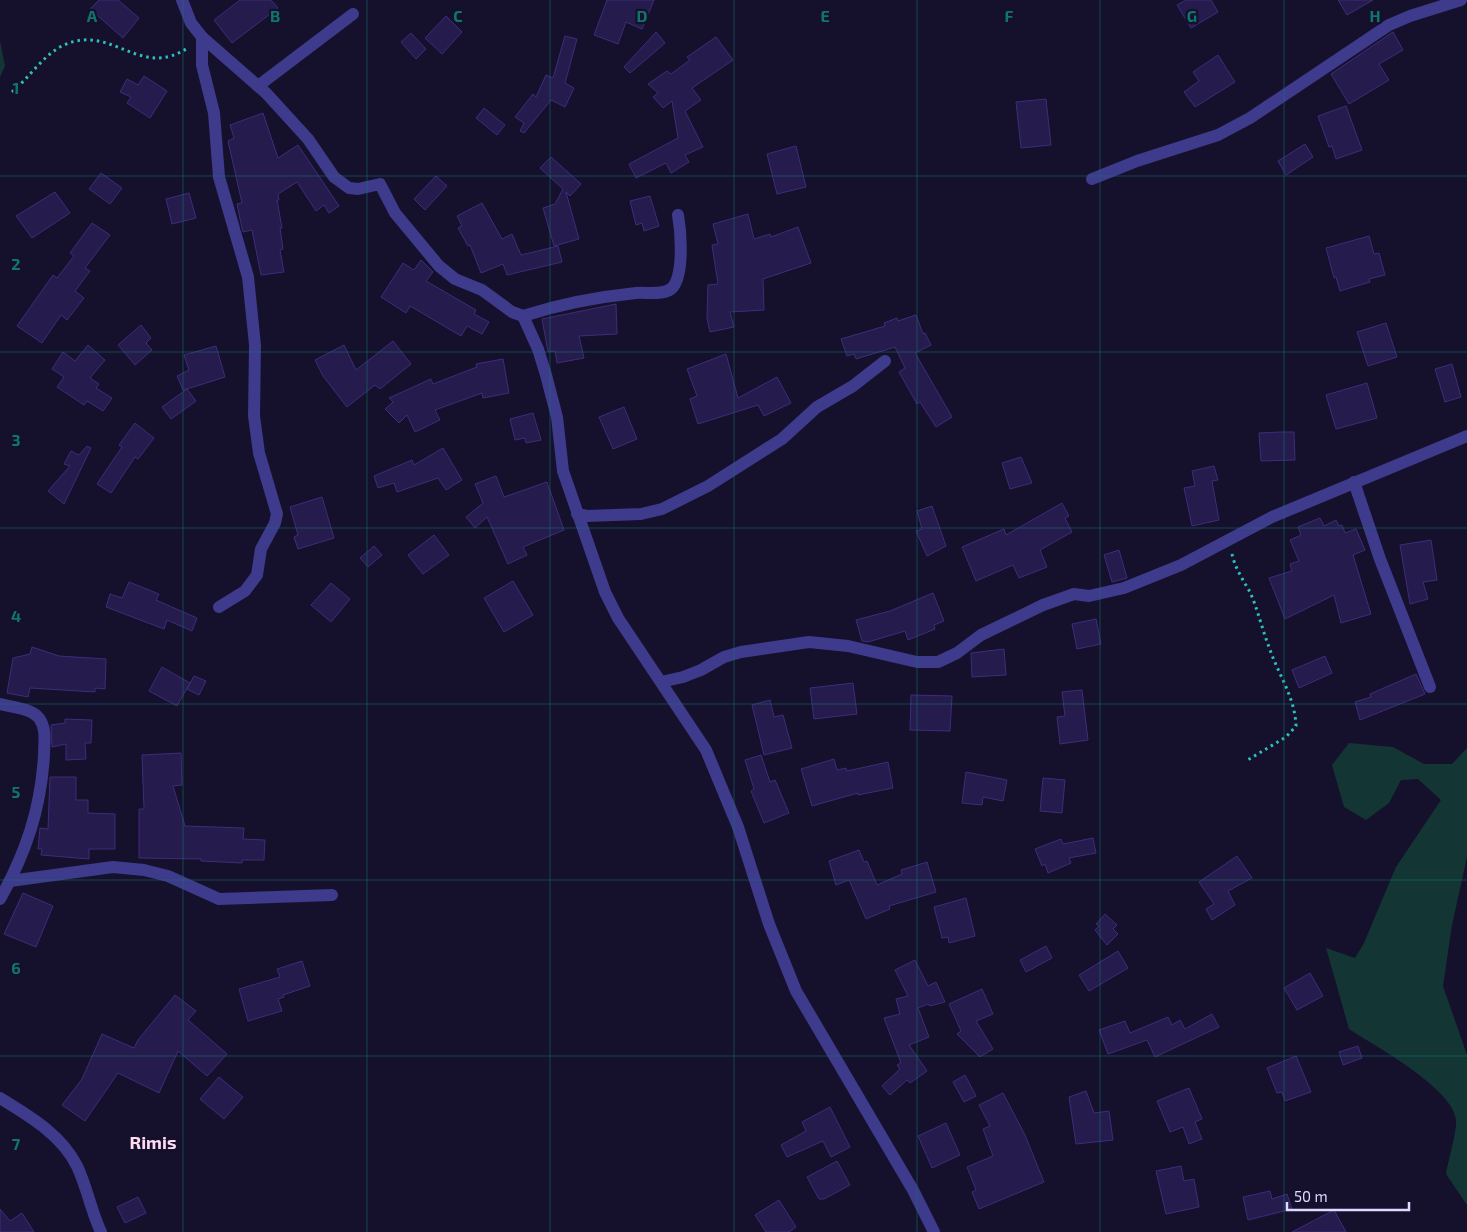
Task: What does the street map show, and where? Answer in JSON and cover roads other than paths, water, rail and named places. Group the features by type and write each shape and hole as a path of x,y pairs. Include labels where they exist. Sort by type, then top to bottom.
{"street":[{"path":"182,0 191,23 202,37 258,86 308,139 334,177 349,188 358,189 380,184 395,213 439,266 456,279 482,290 512,312 523,316 580,300 637,292 668,291 674,286 680,272 680,228 678,215"},
{"path":"1092,180 1137,161 1218,135 1250,118 1389,25 1410,16 1461,0"},
{"path":"258,86 353,14"},
{"path":"202,37 202,64 214,113 219,177 248,277 255,345 254,416 259,454 277,514 275,523 261,549 257,575 245,591 219,606"},
{"path":"523,316 538,349 546,374 556,418 563,471 576,514 605,592 618,618 706,750 738,826 769,924 796,991 913,1190 934,1232"},
{"path":"576,514 587,516 641,514 662,508 708,486 782,439 817,407 858,383 885,361"},
{"path":"661,682 683,677 701,670 724,657 741,652 809,642 848,646 917,662 938,662 957,653 981,635 1044,605 1074,594 1097,595 1124,588 1181,565 1272,517 1467,436"},
{"path":"1354,482 1380,559 1430,687"},
{"path":"0,704 24,710 38,717 44,728 40,798 33,828 0,899"},
{"path":"10,881 113,867 144,870 168,876 219,899 332,895"},
{"path":"0,1098 38,1121 58,1138 77,1166 101,1232"}],"district":[{"name":"Rimis","path":"153,1143"}]}
